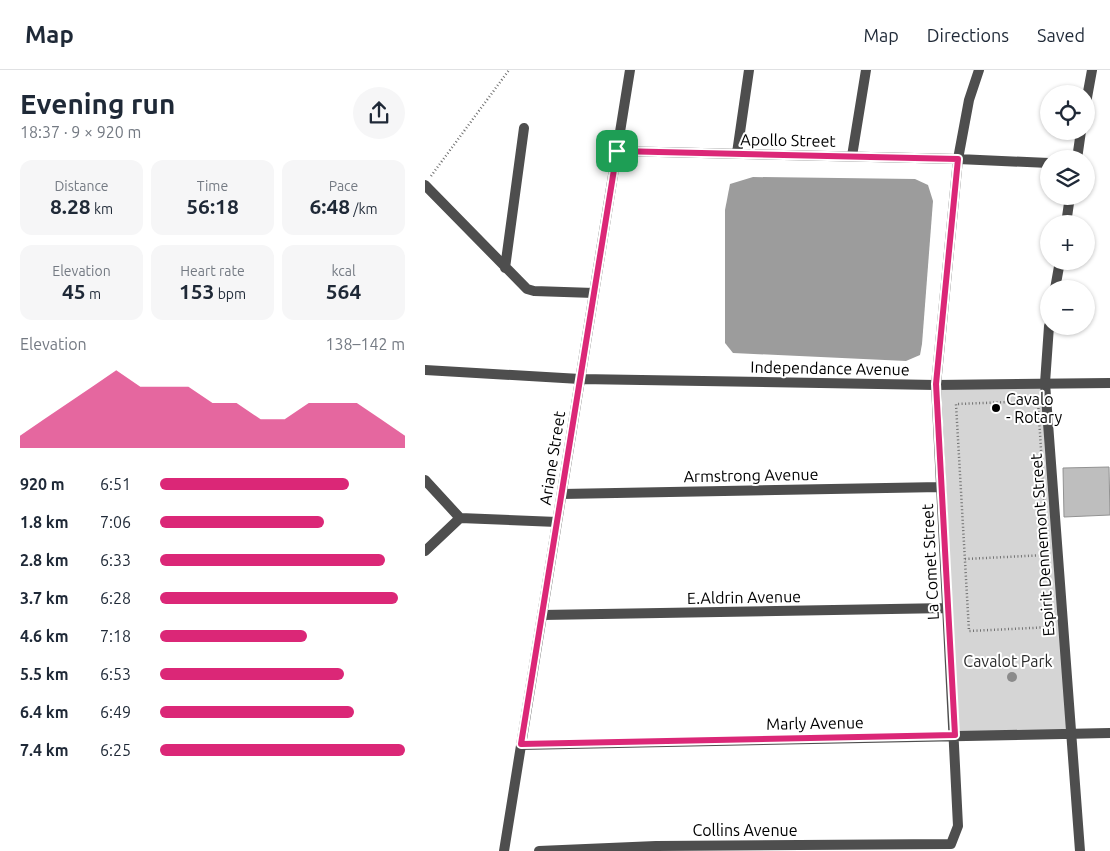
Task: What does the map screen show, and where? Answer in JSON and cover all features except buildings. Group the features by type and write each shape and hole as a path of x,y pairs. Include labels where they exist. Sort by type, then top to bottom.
{"street":[{"name":"Ariane Street","path":"504,851 630,70"},
{"path":"737,153 749,70"},
{"path":"852,156 866,70"},
{"name":"La Comet Street","path":"951,844 958,826 955,735 936,384 958,159 969,100 979,70"},
{"path":"1089,85 1092,70"},
{"path":"505,268 525,128"},
{"name":"Apollo Street","path":"617,151 1040,163"},
{"path":"426,186 527,289 534,291 594,293"},
{"name":"Espirit Dennemont Street","path":"1048,335 1045,382 1080,851"},
{"name":"Independance Avenue","path":"425,370 580,379 936,384 1110,383"},
{"path":"425,480 460,518 557,522"},
{"name":"Armstrong Avenue","path":"562,494 941,487"},
{"path":"425,551 460,518"},
{"name":"E.Aldrin Avenue","path":"542,615 948,608"},
{"name":"Marly Avenue","path":"521,744 1110,733"},
{"name":"Collins Avenue","path":"539,851 656,848 849,848 951,844"}],"path":[{"path":"426,186 509,70"},
{"path":"1038,401 1048,555 1052,628 969,632 956,404 1038,401"},
{"path":"965,559 1048,555"}],"green space":[{"name":"Cavalot Park","path":"1045,383 1070,734 955,735 936,385"}],"shaded area":[{"path":"753,177 915,179 928,185 933,201 920,355 906,361 733,353 725,343 725,210 730,184"}],"place":[{"name":"Cavalo - Rotary","path":"996,408"}],"route":[{"path":"617,151 958,159 936,384 955,735 521,744 617,151"}]}
